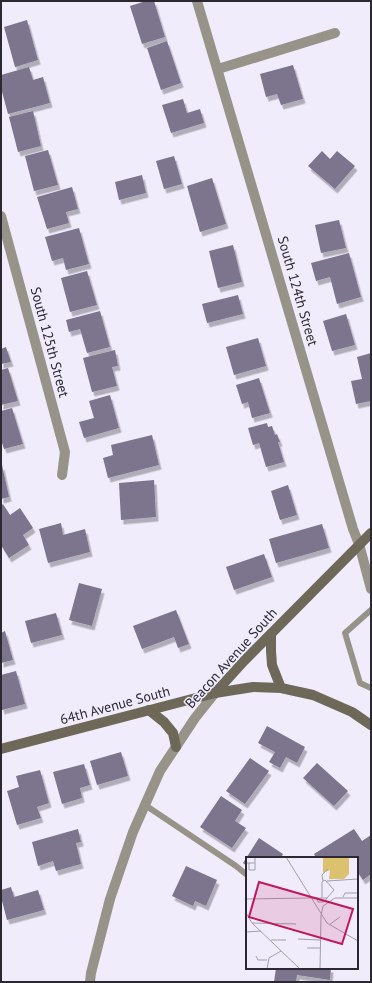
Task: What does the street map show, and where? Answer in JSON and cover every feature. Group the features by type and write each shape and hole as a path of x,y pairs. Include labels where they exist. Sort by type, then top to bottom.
{"street":[{"name":"South 124th Street","path":"197,1 359,544 371,589"},
{"path":"218,68 335,33"},
{"name":"South 125th Street","path":"1,216 65,452 62,475"},
{"name":"Beacon Avenue South","path":"90,982 110,899 133,832 160,771 195,718 214,693 371,533"},
{"path":"271,634 272,665 281,688"},
{"name":"64th Avenue South","path":"1,749 214,693 253,687 281,688 313,695 352,712 371,725"},
{"path":"149,710 164,722 173,733 176,747"}],"lane":[{"path":"371,610 345,633 360,684 371,688"},
{"path":"145,806 246,873"}],"building":[{"path":"146,1 154,1 165,37 142,44 130,6"},
{"path":"27,20 38,60 15,67 4,27"},
{"path":"167,41 181,83 161,90 147,48"},
{"path":"293,65 303,99 281,105 277,94 266,97 260,74"},
{"path":"29,67 33,80 43,77 50,103 8,114 1,88 1,75"},
{"path":"183,99 187,113 200,109 204,123 171,133 162,105"},
{"path":"33,111 41,146 18,152 9,117"},
{"path":"48,150 58,185 34,191 25,156"},
{"path":"322,151 330,159 337,151 355,166 335,189 308,166"},
{"path":"174,156 182,184 164,189 156,161"},
{"path":"142,175 146,193 119,200 115,182"},
{"path":"212,178 226,224 200,232 187,186"},
{"path":"72,187 78,209 66,212 69,223 47,229 37,197"},
{"path":"339,220 346,248 321,253 315,225"},
{"path":"79,228 89,264 66,270 63,258 52,261 45,237"},
{"path":"233,245 242,282 218,288 209,251"},
{"path":"349,253 361,297 337,304 330,277 316,281 311,263"},
{"path":"87,271 97,305 70,312 61,278"},
{"path":"238,295 243,314 207,323 202,304"},
{"path":"100,311 110,347 87,353 80,329 69,332 66,320"},
{"path":"346,314 355,345 332,351 323,321"},
{"path":"258,338 266,366 234,375 226,347"},
{"path":"6,347 11,362 1,364 1,349"},
{"path":"115,350 118,366 112,367 117,386 92,392 83,358"},
{"path":"371,353 371,401 356,404 351,381 362,379 357,357"},
{"path":"8,368 18,401 1,405 1,370"},
{"path":"259,378 270,413 252,418 248,402 242,404 236,385"},
{"path":"110,395 119,428 84,438 79,422 94,418 89,401"},
{"path":"12,408 23,444 4,449 1,440 1,411"},
{"path":"267,423 268,427 272,426 275,435 277,434 284,462 266,467 259,443 253,445 248,428"},
{"path":"152,435 159,465 108,478 103,458 113,455 111,445"},
{"path":"2,465 9,497 1,499 1,466"},
{"path":"154,480 156,517 121,520 119,483"},
{"path":"288,485 297,515 280,520 271,491"},
{"path":"3,504 10,515 20,508 33,528 23,535 29,545 9,558 1,545 1,506"},
{"path":"61,523 63,535 85,529 90,552 48,563 39,529"},
{"path":"322,524 329,548 276,563 269,539"},
{"path":"264,554 272,577 234,590 226,567"},
{"path":"79,583 102,589 92,626 69,620"},
{"path":"176,610 189,644 178,648 174,637 142,649 133,626"},
{"path":"56,613 62,635 31,643 25,621"},
{"path":"5,631 13,660 1,663 1,633"},
{"path":"16,671 25,704 2,710 1,675"},
{"path":"267,726 305,747 297,763 286,757 280,768 269,762 275,752 258,743"},
{"path":"121,752 128,776 97,785 90,761"},
{"path":"250,758 269,771 245,804 226,791"},
{"path":"317,763 348,791 334,806 303,778"},
{"path":"84,764 90,785 80,788 82,798 62,804 53,772"},
{"path":"40,770 49,803 37,807 41,818 17,825 7,791 19,787 16,776"},
{"path":"221,796 242,810 235,821 246,828 232,848 200,827"},
{"path":"78,829 81,842 76,843 81,864 56,871 53,861 38,866 32,842"},
{"path":"354,829 362,841 371,835 371,874 363,880 358,872 358,857 316,857 314,854"},
{"path":"259,838 283,854 282,857 247,857"},
{"path":"246,858 246,865 243,863"},
{"path":"186,866 217,880 206,906 195,901 193,906 172,896"},
{"path":"11,887 14,897 38,890 44,910 7,920 1,897 1,890"},
{"path":"276,969 331,969 330,980 297,975 296,982 274,982"}]}
